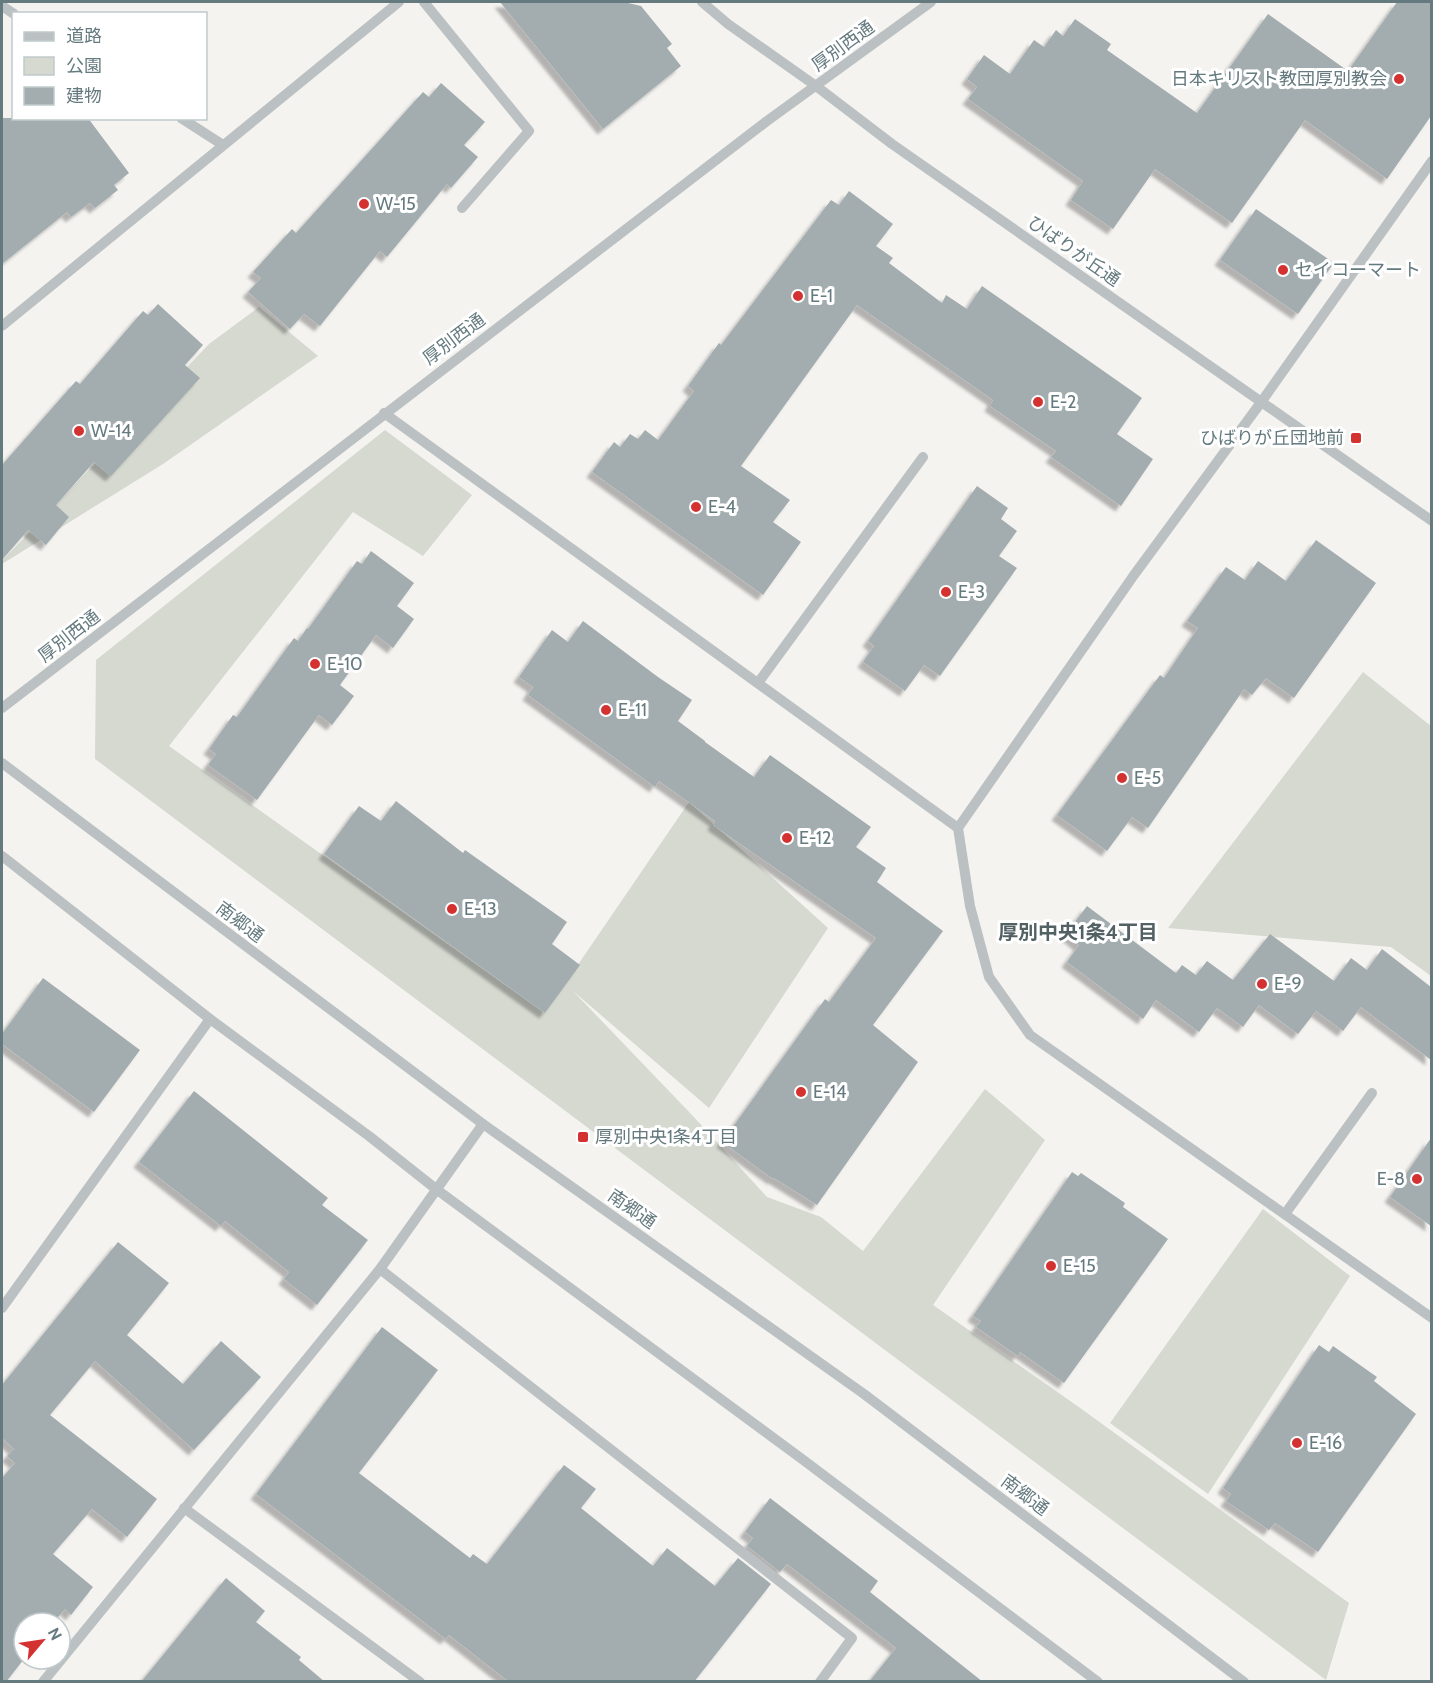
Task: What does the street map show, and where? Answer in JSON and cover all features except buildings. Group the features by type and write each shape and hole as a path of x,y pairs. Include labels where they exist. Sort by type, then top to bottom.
{"street":[{"path":"2,326 399,2"},
{"path":"424,2 529,131 462,208"},
{"name":"ひばりが丘通","path":"702,2 728,24 816,86 892,144 1431,521"},
{"name":"厚別西通","path":"2,708 767,121 931,2"},
{"path":"184,120 223,145"},
{"path":"1431,161 1262,401 1134,575 958,828 970,906 990,977 1030,1035 1431,1318"},
{"path":"384,413 958,828"},
{"path":"758,683 923,457"},
{"name":"南郷通","path":"2,763 483,1124 864,1394 1244,1682"},
{"path":"2,856 210,1019 1098,1682"},
{"path":"2,1308 210,1019"},
{"path":"1285,1214 1372,1093"},
{"path":"43,1682 380,1269 483,1124"},
{"path":"380,1269 852,1638 820,1682"},
{"path":"184,1508 420,1682"}],"green space":[{"path":"259,307 318,356 163,464 2,564 2,561 209,344"},
{"path":"385,430 472,495 423,556 353,512 169,746 545,1013 689,802 828,928 709,1108 573,991 767,1197 821,1217 863,1251 985,1089 1045,1140 933,1305 1076,1405 1349,1603 1326,1680 95,759 96,660"},
{"path":"1363,672 1431,726 1431,976 1391,947 1168,928"},
{"path":"1263,1209 1350,1276 1208,1494 1110,1423"}],"place":[{"name":"日本キリスト教団厚別教会","path":"1399,79"},
{"name":"W-15","path":"364,204"},
{"name":"セイコーマート","path":"1283,270"},
{"name":"E-1","path":"798,296"},
{"name":"E-2","path":"1038,402"},
{"name":"W-14","path":"79,431"},
{"name":"ひばりが丘団地前","path":"1356,438"},
{"name":"E-4","path":"696,507"},
{"name":"E-3","path":"946,592"},
{"name":"E-10","path":"315,664"},
{"name":"E-11","path":"606,710"},
{"name":"E-5","path":"1122,778"},
{"name":"E-12","path":"787,838"},
{"name":"E-13","path":"452,909"},
{"name":"E-9","path":"1262,984"},
{"name":"E-14","path":"801,1092"},
{"name":"厚別中央1条4丁目","path":"583,1137"},
{"name":"E-8","path":"1417,1179"},
{"name":"E-15","path":"1051,1266"},
{"name":"E-16","path":"1297,1443"}],"district":[{"name":"厚別中央1条4丁目","path":"1078,932"}]}
